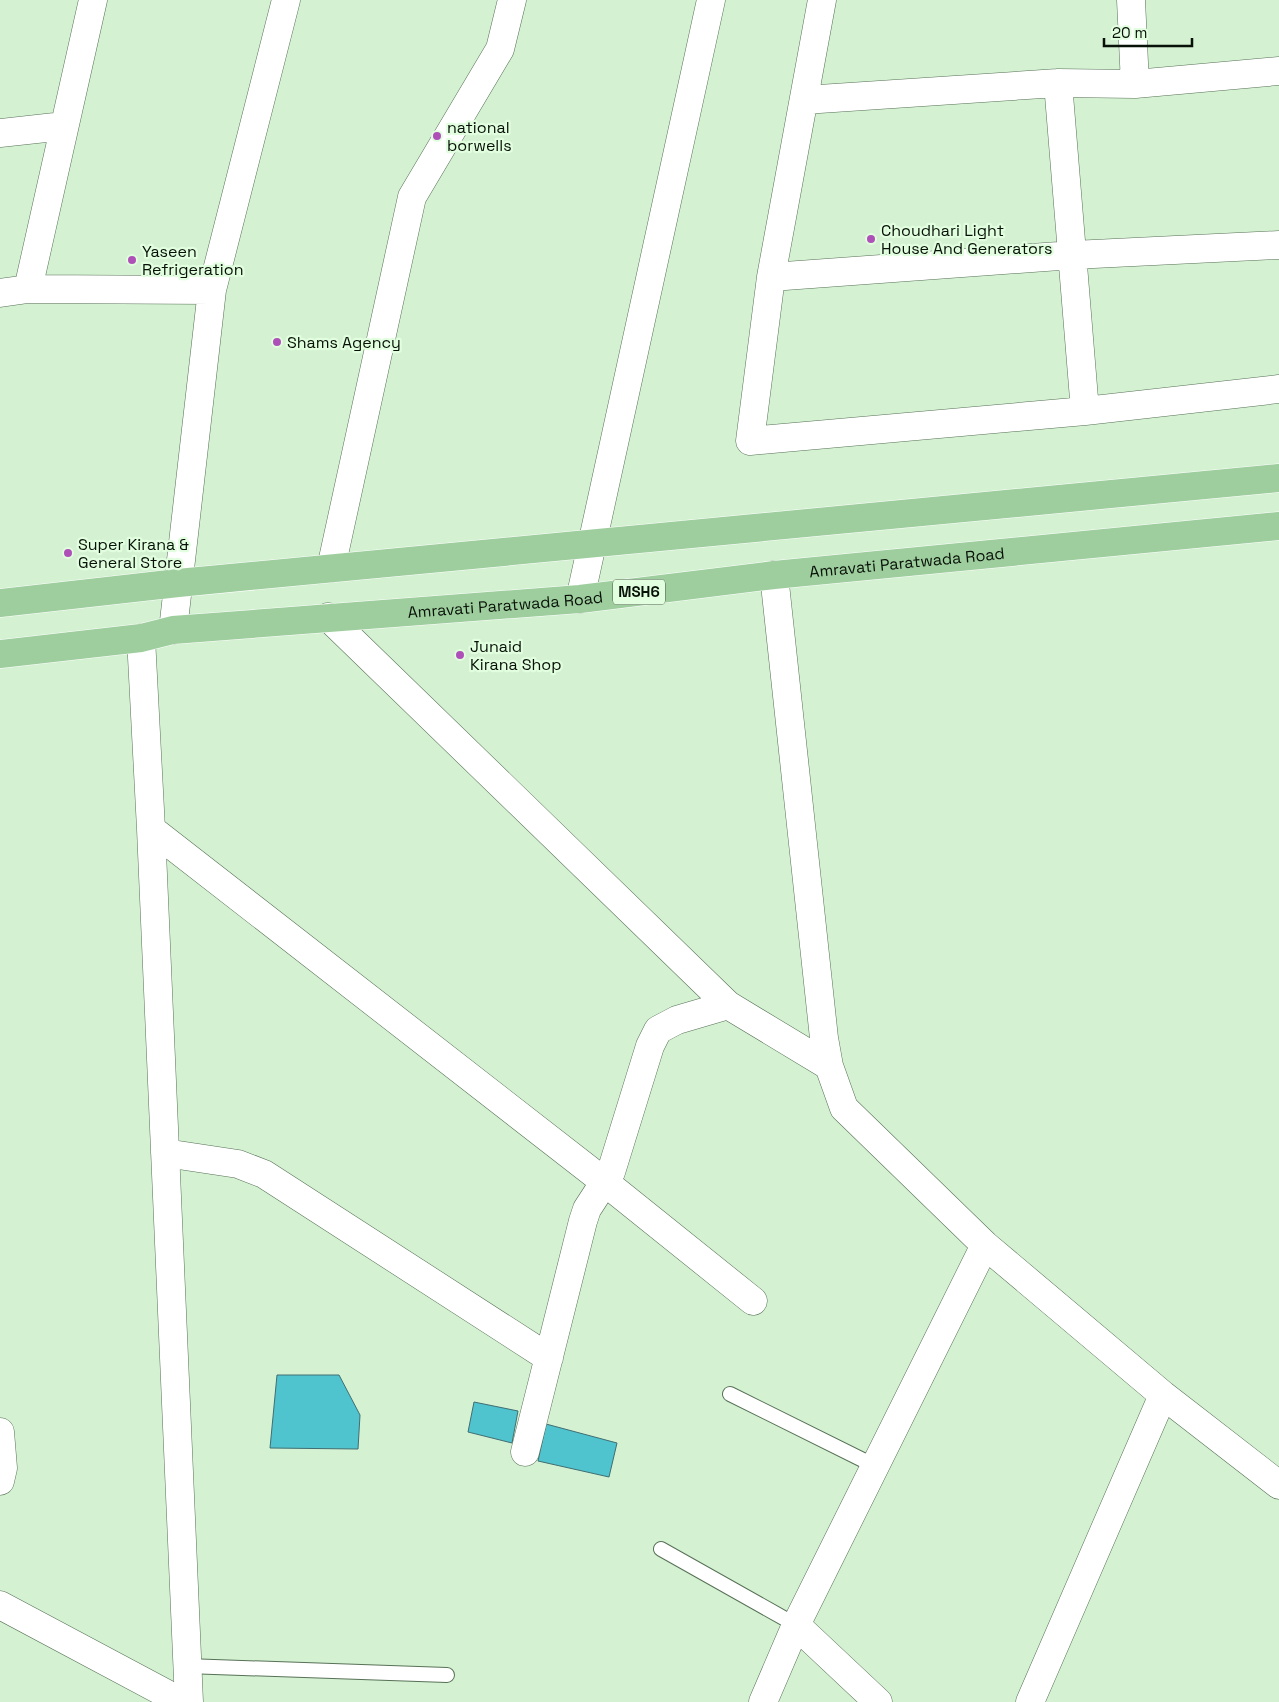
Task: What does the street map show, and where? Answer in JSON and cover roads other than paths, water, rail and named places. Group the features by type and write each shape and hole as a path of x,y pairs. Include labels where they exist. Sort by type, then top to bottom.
{"main road":[{"path":"0,603 178,582 1279,478"},
{"name":"Amravati Paratwada Road","path":"0,654 141,638 173,630 580,599 774,576 1279,526"}],"street":[{"path":"28,289 93,0"},
{"path":"173,630 212,290 286,0"},
{"path":"331,568 412,197 500,49 512,0"},
{"path":"580,599 711,0"},
{"path":"822,0 771,277 750,441 1085,411 1279,389"},
{"path":"1131,0 1135,84"},
{"path":"804,100 1058,84 1135,84 1279,72"},
{"path":"1058,84 1085,411"},
{"path":"0,133 64,126"},
{"path":"771,277 1073,256 1279,245"},
{"path":"0,293 28,289 212,290"},
{"path":"774,576 829,1066 844,1108 985,1245 1162,1395 1279,1485"},
{"path":"328,617 728,1005 829,1066"},
{"path":"141,638 189,1702"},
{"path":"151,829 606,1182 753,1301"},
{"path":"525,1452 583,1221 611,1172 650,1046 658,1030 677,1020 728,1005"},
{"path":"165,1154 238,1164 264,1174 548,1358"},
{"path":"763,1702 796,1625 985,1245"},
{"path":"1030,1702 1162,1395"},
{"path":"0,1432 3,1468 0,1481"},
{"path":"0,1605 182,1702"},
{"path":"796,1625 878,1702"}],"lane":[{"path":"730,1394 875,1466"},
{"path":"661,1550 796,1625"},
{"path":"186,1666 448,1675"}],"place":[{"name":"national borwells","path":"437,136"},
{"name":"Choudhari Light House And Generators","path":"871,239"},
{"name":"Yaseen Refrigeration","path":"132,260"},
{"name":"Shams Agency","path":"277,342"},
{"name":"Super Kirana & General Store","path":"68,553"},
{"name":"Junaid Kirana Shop","path":"460,655"}]}
